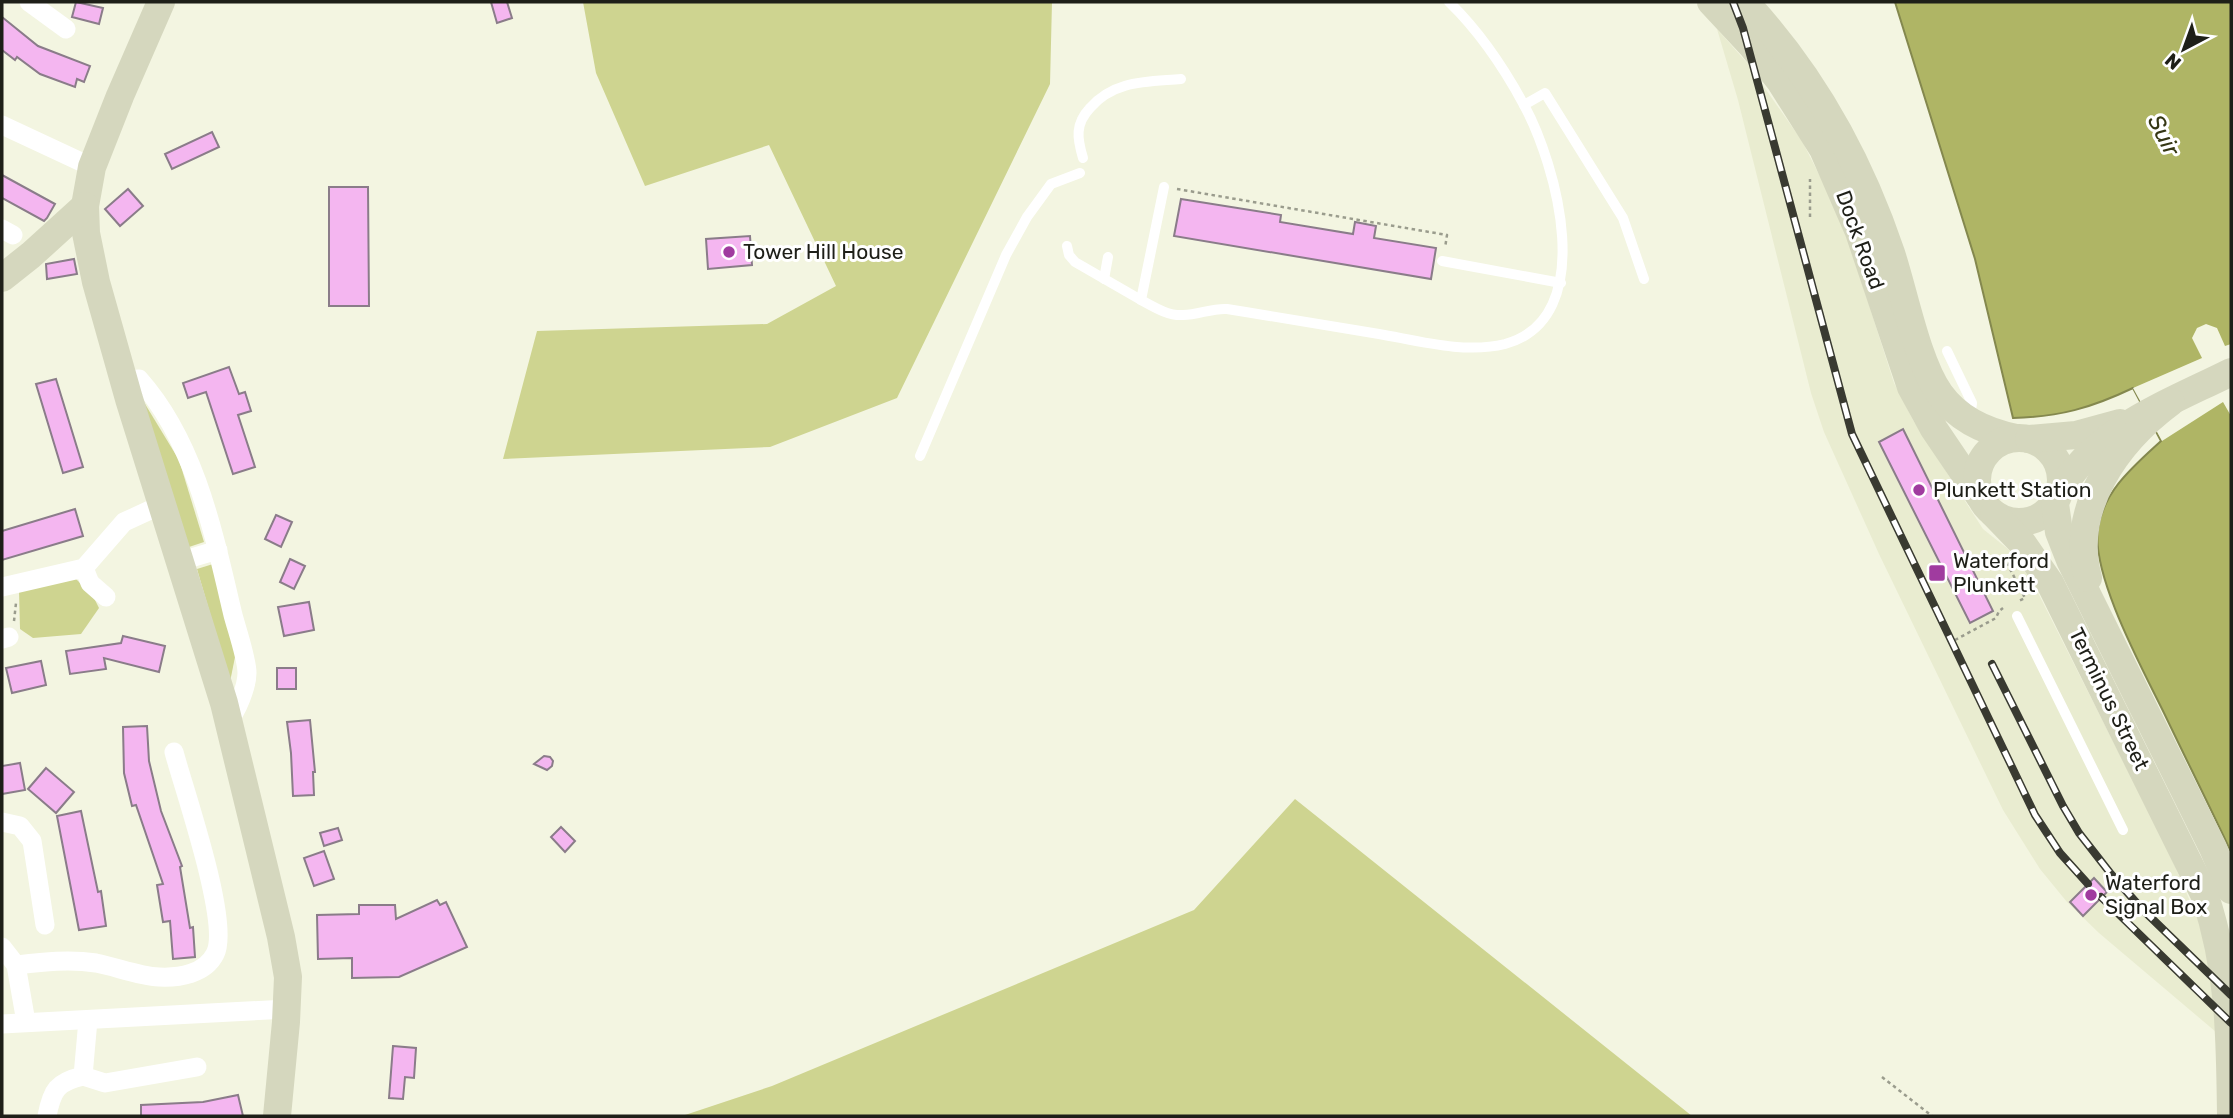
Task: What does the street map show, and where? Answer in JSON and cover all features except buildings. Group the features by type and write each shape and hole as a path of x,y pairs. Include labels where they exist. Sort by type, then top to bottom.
{"main road":[{"path":"161,2 92,167 85,206 86,233 93,270 124,380 228,722 281,937 288,977 277,1116"},
{"name":"Dock Road","path":"1711,2 1780,81 1823,149 1855,189 1894,261 1930,375 1944,400 1969,421 2014,437"},
{"name":"Dock Road","path":"1745,2 1794,60 1824,103 1848,147 1859,232 1911,387 1934,429 1981,497"},
{"path":"2,278 85,206"},
{"path":"2171,402 2098,430 2076,435 2014,437 1995,445 1983,458 1977,475 1981,497 2008,521 2031,521 2041,517 2080,462 2102,442 2128,425 2231,372"},
{"path":"2104,627 2090,588 2084,556 2083,534 2088,513 2097,488 2115,458 2146,422 2171,402"},
{"path":"2014,437 2043,446 2058,463 2062,477 2057,498"},
{"name":"Terminus Street","path":"1981,497 2023,544 2041,570 2218,893"},
{"name":"Terminus Street","path":"2057,498 2057,521 2065,547 2213,848 2218,893"},
{"path":"2218,893 2219,942 2230,1013 2231,1116"}],"street":[{"path":"29,2 66,29"},
{"path":"2,125 92,167"},
{"path":"124,380 139,379 152,394 189,460 218,550 247,673 236,713 228,722"},
{"path":"10,584 84,568 124,522 163,504"},
{"path":"181,561 218,550"},
{"path":"84,568 90,583 106,597"},
{"path":"16,965 64,960 96,963 158,977 187,976 204,967 215,955 220,938 208,862 188,805 174,752"},
{"path":"2,822 20,826 32,841 45,925"},
{"path":"2,947 16,965 26,1022"},
{"path":"2,1024 287,1009"},
{"path":"83,1076 88,1020"},
{"path":"49,1109 57,1087 69,1079 83,1076 105,1083 197,1067"}],"lane":[{"path":"1068,246 1069,255 1075,262 1141,300 1177,315 1227,309 1421,341 1485,347 1514,341 1535,328 1550,308 1561,282 1561,245 1556,200 1544,152 1524,104 1474,29 1449,2"},
{"path":"1083,159 1077,136 1079,124 1085,113 1104,93 1129,84 1181,79"},
{"path":"1524,104 1545,93 1623,218 1644,279"},
{"path":"920,456 1006,255 1027,217 1051,184 1080,173"},
{"path":"1141,300 1164,187"},
{"path":"1104,279 1108,257"},
{"path":"1442,261 1561,282"},
{"path":"1947,351 1972,403 1969,421"},
{"path":"2017,616 2123,830"}],"path":[{"path":"1810,217 1811,169"},
{"path":"1164,187 1447,235 1442,261"},
{"path":"5,638 14,629 10,584"},
{"path":"1955,640 1996,618 2003,608"},
{"path":"1882,1077 1932,1116"}],"shaded area":[{"path":"583,2 1052,2 1050,84 897,398 770,447 503,459 537,331 767,324 836,286 769,145 645,186 596,73"},
{"path":"1717,29 1748,64 1802,141 1834,204 1894,383 1913,420 1983,529 2008,549 2033,583 2167,848 2202,929 2208,957 2216,1032 2099,933 2067,902 2040,869 2003,810 1879,554 1824,432 1811,393 1738,100"},
{"path":"142,399 179,460 204,542 189,547"},
{"path":"213,564 236,652 230,682 197,569"},
{"path":"75,578 93,596 99,608 81,634 33,638 20,629 19,591"},
{"path":"1295,799 1692,1116 682,1116 772,1086 1194,910"}],"water":[{"name":"Suir","path":"1895,2 2231,2 2231,852 2120,622 2102,571 2098,548 2101,515 2113,491 2161,441 2133,388 2074,410 2045,416 2013,418 1975,259"}],"pier":[{"path":"2206,324 2217,328 2225,346 2231,344 2231,416 2223,402 2162,441 2133,388 2202,358 2192,338 2197,328"}],"railway":[{"path":"1733,2 1743,28 1852,434 2035,815 2060,853 2088,884"},
{"path":"1992,664 2079,833 2142,909 2231,995"},
{"path":"2101,897 2231,1023"}],"place":[{"name":"Tower Hill House","path":"729,252"},
{"name":"Plunkett Station","path":"1919,490"},
{"name":"Waterford Plunkett","path":"1937,573"},
{"name":"Waterford Signal Box","path":"2091,895"}]}
